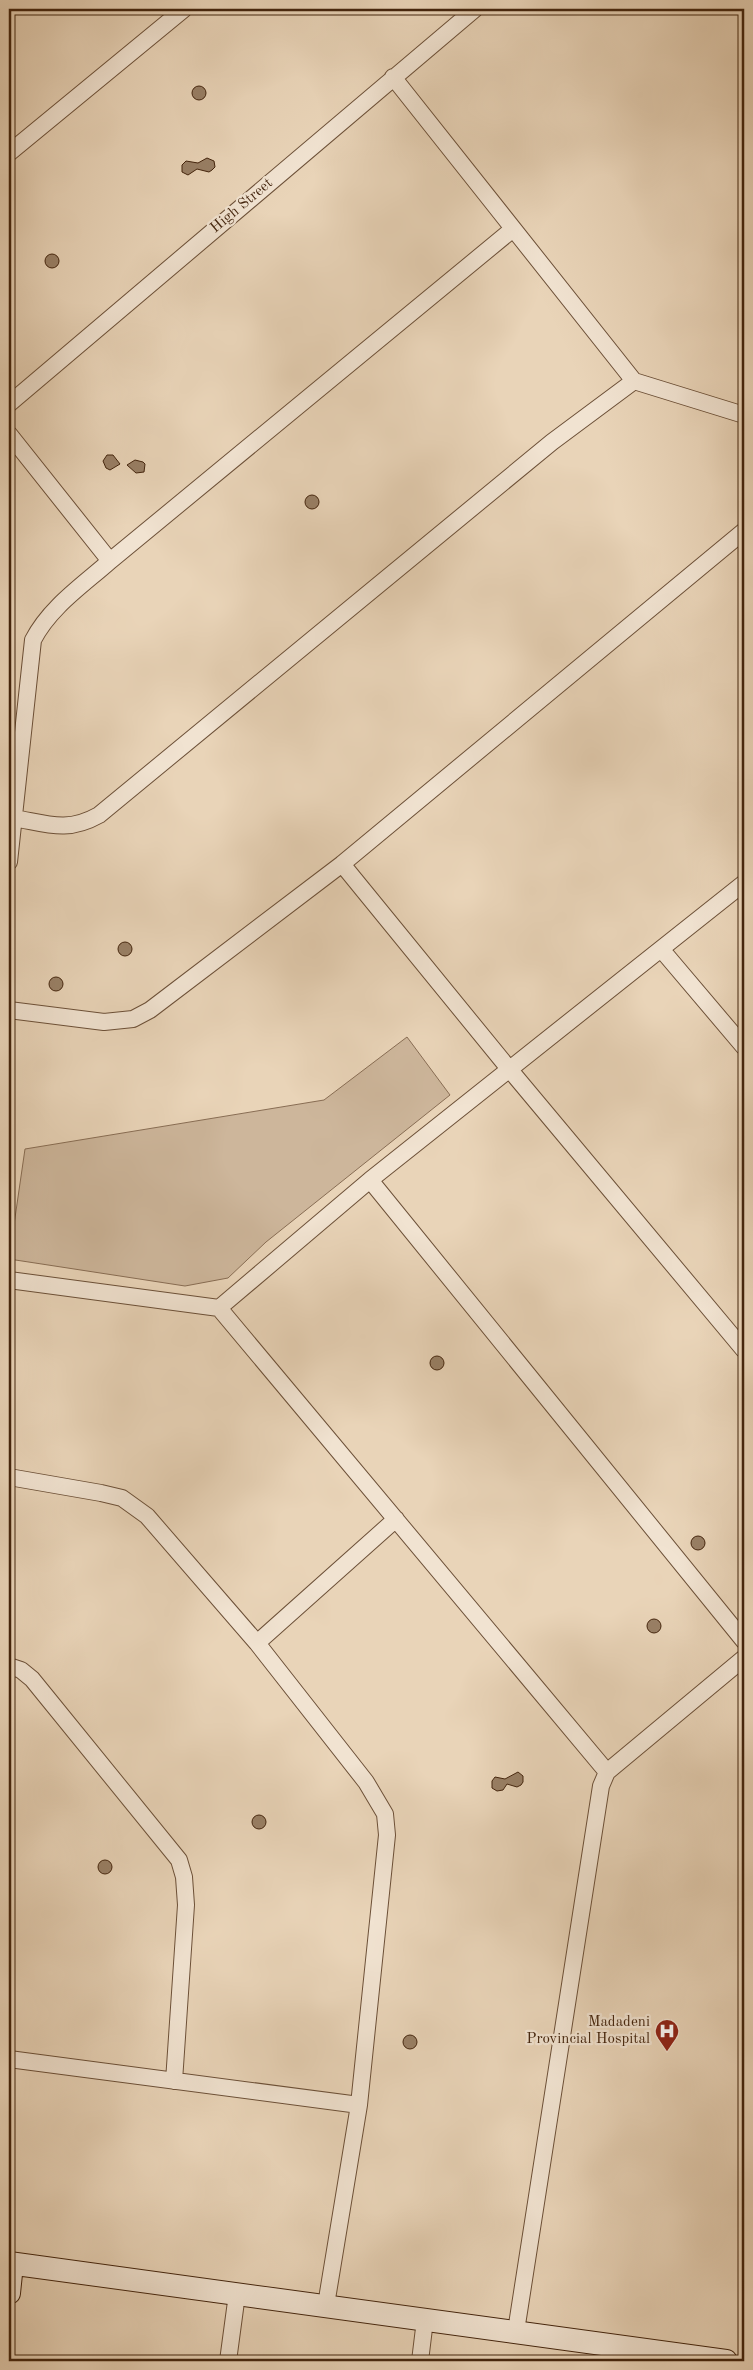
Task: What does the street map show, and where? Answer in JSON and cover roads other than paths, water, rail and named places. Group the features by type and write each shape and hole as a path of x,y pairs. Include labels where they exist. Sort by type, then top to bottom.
{"street":[{"path":"9,153 184,9"},
{"name":"High Street","path":"9,404 475,9"},
{"path":"394,77 634,381 744,416"},
{"path":"9,862 33,640 50,613 110,561 513,229"},
{"path":"14,818 65,827 85,823 99,816 552,442 634,381"},
{"path":"9,434 110,561"},
{"path":"9,1010 104,1022 132,1019 150,1010 342,864 744,531"},
{"path":"342,864 510,1070 744,1350"},
{"path":"219,1308 370,1180 744,882"},
{"path":"662,948 744,1047"},
{"path":"370,1180 744,1641"},
{"path":"9,1280 219,1308 607,1772"},
{"path":"9,1477 101,1492 122,1498 147,1516 256,1643 366,1782 385,1814 387,1835 358,2104 326,2305"},
{"path":"256,1643 396,1519"},
{"path":"516,2331 598,1800 607,1772 744,1658"},
{"path":"9,1666 21,1670 32,1679 179,1860 184,1877 186,1905 174,2081"},
{"path":"9,2059 358,2104"},
{"path":"9,2293 11,2264 516,2331 610,2353 726,2361"},
{"path":"228,2361 237,2294"},
{"path":"420,2361 425,2320"}],"place":[{"name":"Madadeni Provincial Hospital","path":"667,2052"}]}
